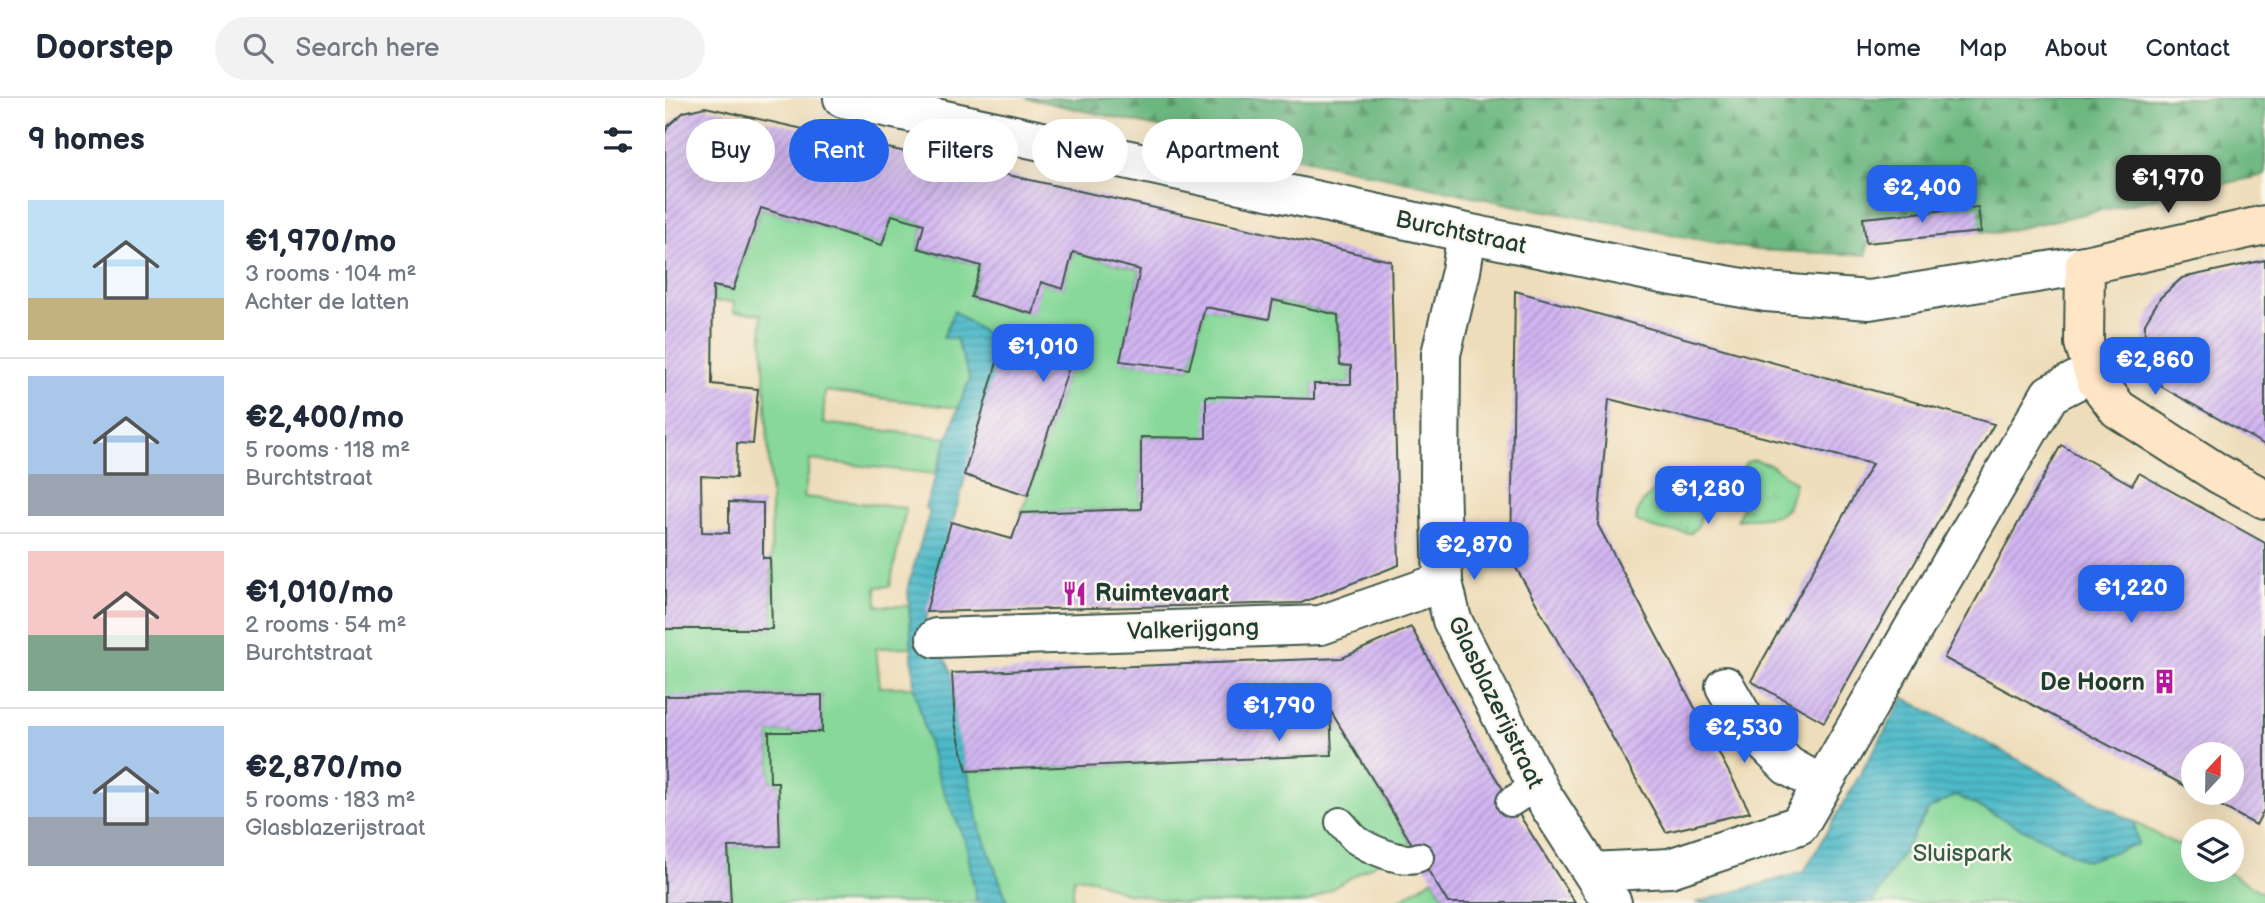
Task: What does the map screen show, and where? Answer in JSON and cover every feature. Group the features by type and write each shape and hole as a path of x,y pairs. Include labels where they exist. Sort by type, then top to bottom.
{"street":[{"name":"Burchtstraat","path":"843,98 1662,274 1766,292 1869,300 2085,265"},
{"path":"2265,225 2085,265 2084,343 2096,380 2118,409 2219,474 2265,499"},
{"name":"Glasblazerijstraat","path":"1467,233 1461,271 1441,354 1443,582 1452,620 1524,793 1602,888"},
{"path":"1602,888 1670,869 1799,825 2050,394 2093,372"},
{"name":"Valkerijgang","path":"936,638 1321,625 1443,582"},
{"path":"1725,686 1748,726 1788,766 1822,785"}],"lane":[{"path":"1340,822 1355,839 1380,853 1412,860 1419,857"}],"green space":[{"path":"1026,98 2265,98 2265,175 1996,233 1955,229 1867,244 1867,255 1756,250 1513,205 1303,159 1303,119 1142,119 1142,123"},
{"path":"761,208 882,245 892,215 924,224 918,248 981,266 971,297 1032,313 1041,282 1063,288 1073,252 1140,270 1121,361 1189,369 1205,307 1268,319 1273,300 1338,315 1340,365 1351,366 1351,384 1314,384 1314,399 1206,438 1141,437 1141,509 1021,513 1075,348 1002,345 954,311 943,338 956,338 970,379 958,408 825,391 823,423 948,438 935,474 810,460 804,497 906,508 890,586 876,587 877,606 909,606 912,647 876,648 880,687 914,687 937,775 966,843 977,903 731,903 728,847 780,845 778,782 770,782 769,732 822,732 822,695 665,697 665,629 772,629 771,499 761,314 734,312 734,302 713,302 713,286 733,290"},
{"path":"1755,460 1771,465 1795,483 1787,509 1779,515 1737,520 1749,491 1743,468 1746,462"},
{"path":"1665,483 1682,483 1707,500 1698,526 1691,533 1656,529 1636,520 1642,503"},
{"path":"1330,710 1411,843 1309,902 1181,903 1122,892 1093,879 1074,877 1072,903 1008,903 981,831 967,771 1331,755"},
{"name":"Sluispark","path":"1956,795 2086,861 2138,844 2134,822 2181,847 2181,882 2244,882 2265,894 2265,903 1872,903 1929,809"},
{"path":"1433,879 1448,903 1396,903 1396,902"}],"water":[{"path":"954,311 1002,345 926,618 952,673 956,722 981,831 1008,903 977,903 966,843 937,775 914,687 908,586 930,511 925,508 970,379 956,338 943,338"},
{"path":"1904,698 2134,822 2138,844 2086,861 1956,795 1929,809 1872,903 1695,903 1804,872"}],"building":[{"path":"705,107 758,119 686,119 686,182 775,182 775,123 789,126 789,182 889,182 889,148 903,151 903,182 1018,182 1018,177 1391,261 1399,565 1301,603 926,612 951,522 1012,539 1021,513 1141,509 1141,437 1206,438 1206,396 1314,399 1314,384 1351,384 1351,366 1340,365 1338,315 1273,300 1269,319 1205,307 1189,369 1120,361 1140,270 1073,252 1063,289 1041,282 1033,314 971,297 981,266 918,248 924,224 892,215 882,245 761,208 733,290 713,286 712,384 758,389 753,444 737,443 736,478 701,476 702,532 729,533 729,502 763,503 763,558 770,558 772,629 665,629 665,134 668,126 684,112"},
{"path":"1978,207 1981,232 1866,243 1863,218"},
{"path":"2265,260 2265,445 2162,387 2144,355 2145,323 2160,298 2182,278"},
{"path":"1515,291 1994,424 1824,722 1751,681 1872,464 1609,399 1598,525 1750,812 1666,832 1511,559"},
{"path":"1002,345 1075,348 1028,495 964,475"},
{"path":"2061,445 2132,485 2139,473 2265,543 2265,808 2256,825 2219,805 2244,805 2244,742 2181,742 2181,784 1944,658"},
{"path":"1411,627 1484,759 1575,903 1448,903 1330,710 1332,755 967,771 955,723 952,673 1342,658"},
{"path":"822,695 822,732 769,732 770,782 778,782 780,846 728,847 731,903 665,903 665,696"}],"place":[{"name":"Ruimtevaart","path":"1075,593"},
{"name":"De Hoorn","path":"2165,682"}]}
